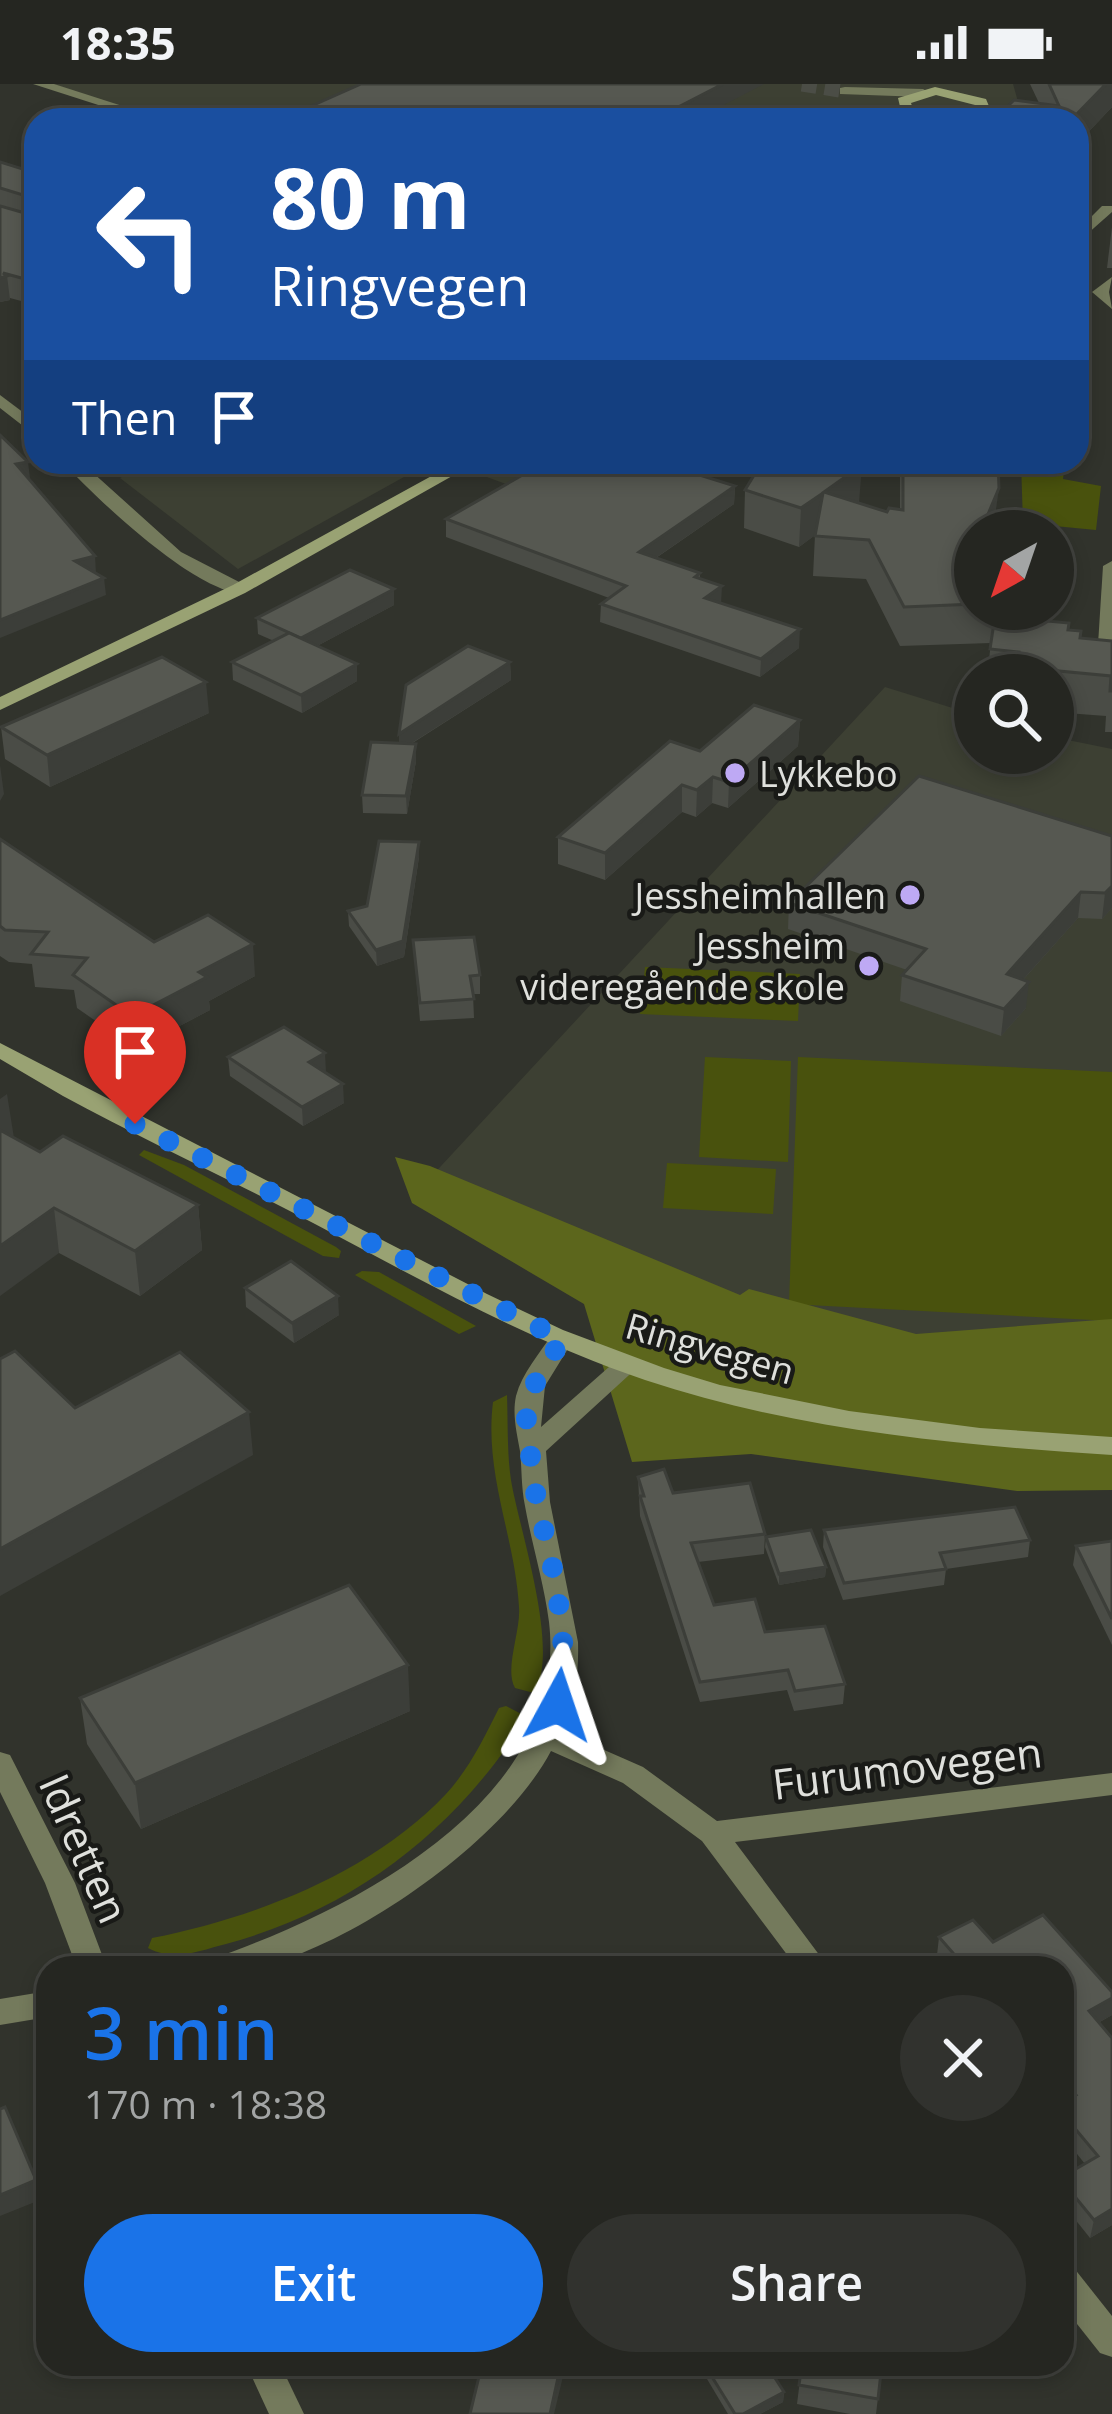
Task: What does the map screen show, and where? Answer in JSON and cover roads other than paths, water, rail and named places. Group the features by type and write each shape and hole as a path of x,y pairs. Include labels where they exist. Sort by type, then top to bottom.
{"main road":[{"path":"909,108 907,98 954,84"},
{"path":"983,108 988,84"},
{"path":"929,92 981,102"},
{"path":"0,704 239,589 448,474"},
{"name":"Ringvegen","path":"0,1049 72,1093 562,1339 627,1365 751,1400 876,1424 1112,1446"}],"street":[{"path":"40,84 120,108"},
{"path":"891,108 845,91 929,92"},
{"path":"1089,227 1107,209"},
{"path":"1109,284 1100,292 1112,304"},
{"path":"0,400 24,421"},
{"path":"83,474 175,556 239,589"},
{"path":"1106,659 1112,566"},
{"path":"266,1956 359,1912 448,1851 514,1783 545,1736 558,1705 565,1664 557,1587 536,1496 526,1422 530,1392 562,1339"},
{"path":"532,1449 627,1365"},
{"path":"545,1736 633,1775 712,1833 805,1956"},
{"name":"Idretten","path":"0,1763 60,1883 87,1956"},
{"name":"Furumovegen","path":"712,1833 1112,1784"},
{"path":"0,2012 36,2006"},
{"path":"1074,2294 1112,2342"},
{"path":"269,2376 287,2414"}],"tunnel":[{"path":"802,84 845,91"}],"place":[{"name":"Lykkebo","path":"735,773"},
{"name":"Jessheimhallen","path":"910,895"},
{"name":"Jessheim videregående skole","path":"869,966"}]}
